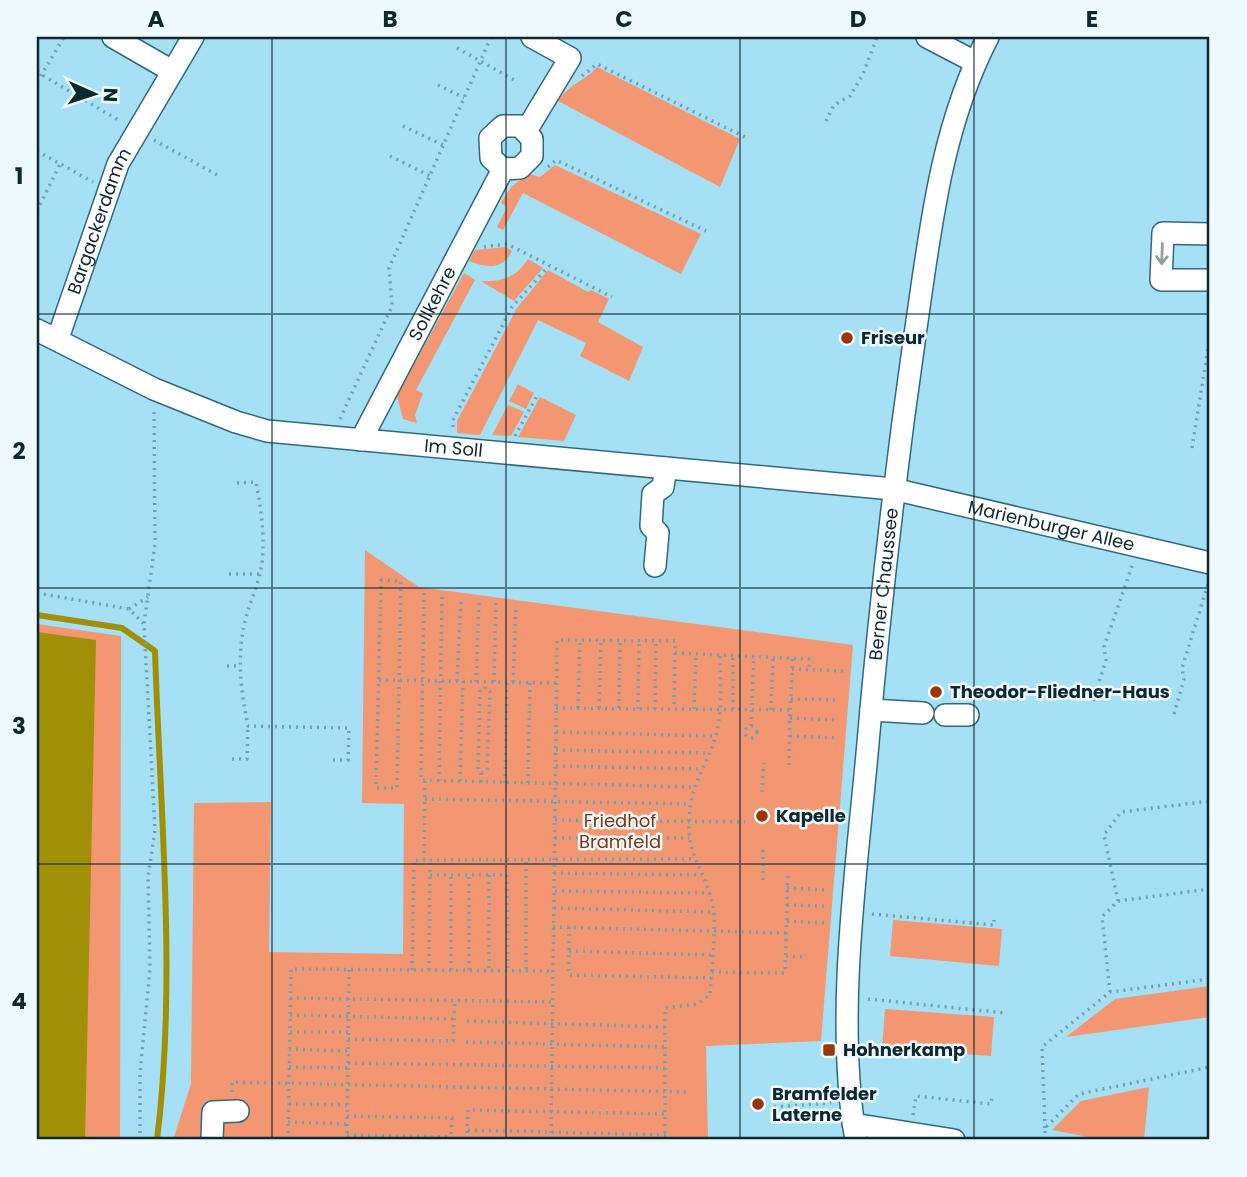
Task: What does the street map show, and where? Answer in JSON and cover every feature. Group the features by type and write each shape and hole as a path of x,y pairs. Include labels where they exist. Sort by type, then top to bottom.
{"street":[{"path":"113,37 172,71"},
{"name":"Bargackerdamm","path":"58,338 118,164 192,37"},
{"path":"512,169 491,158 490,138 498,129 508,125 527,131 570,58 532,37"},
{"path":"927,37 975,62"},
{"name":"Berner Chaussee","path":"855,1132 846,1064 848,996 871,710 893,489 938,178 957,109 988,37"},
{"name":"Sollkehre","path":"351,439 461,249 512,169 529,161 533,150 527,131"},
{"path":"1210,234 1163,233 1161,280 1210,280"},
{"name":"Im Soll","path":"37,330 58,338 154,389 236,422 267,431 893,489"},
{"path":"655,566 658,533 651,526 653,494 663,487 666,468"},
{"name":"Marienburger Allee","path":"893,489 1210,563"},
{"path":"871,710 923,713"},
{"path":"945,715 968,715"},
{"path":"206,1136 213,1112 235,1111"},
{"path":"855,1132 910,1131 954,1140"}],"path":[{"path":"37,82 64,37"},
{"path":"351,439 338,423 392,306 389,268 491,37"},
{"path":"826,121 834,105 850,96 863,74 877,37"},
{"path":"457,48 519,82"},
{"path":"580,77 597,64 747,138"},
{"path":"438,85 464,98"},
{"path":"403,126 443,145"},
{"path":"37,151 109,191"},
{"path":"390,156 430,176"},
{"path":"512,169 541,172 556,160 706,231"},
{"path":"37,211 60,164"},
{"path":"461,249 507,244 611,297"},
{"path":"453,448 453,420 512,307 549,265"},
{"path":"1192,448 1210,336"},
{"path":"140,1140 140,1073 150,969 148,877 155,830 144,624 155,544 154,389"},
{"path":"506,453 538,394"},
{"path":"232,759 247,760 248,726 240,690 239,666 244,624 260,574 263,519 256,482 237,484"},
{"path":"1093,701 1106,660 1104,647 1139,547"},
{"path":"229,574 260,574"},
{"path":"1174,714 1184,679 1182,668 1210,579"},
{"path":"381,580 401,580 399,680 397,788 376,788 381,580"},
{"path":"37,593 129,609 144,624"},
{"path":"424,593 421,780 692,787"},
{"path":"439,781 442,595"},
{"path":"129,609 149,596"},
{"path":"457,681 461,598"},
{"path":"476,682 479,601"},
{"path":"494,682 496,602"},
{"path":"513,682 516,605"},
{"path":"551,1140 557,640 675,642 674,709"},
{"path":"578,708 580,640"},
{"path":"599,708 601,641"},
{"path":"619,708 620,641"},
{"path":"638,709 639,641"},
{"path":"655,709 656,641"},
{"path":"675,653 809,659 808,670"},
{"path":"694,709 696,654"},
{"path":"467,1130 665,1138 665,1008 697,1004 710,995 712,978 714,930 710,893 693,859 688,821 692,787 715,736 720,709 720,655"},
{"path":"733,655 733,709"},
{"path":"751,726 754,656"},
{"path":"771,710 774,657"},
{"path":"789,768 793,658"},
{"path":"228,666 239,666"},
{"path":"792,669 843,671"},
{"path":"379,680 556,683"},
{"path":"460,782 463,681"},
{"path":"485,682 485,688"},
{"path":"505,783 507,682"},
{"path":"528,783 530,683"},
{"path":"481,782 478,769 480,690 485,688"},
{"path":"481,773 486,770 490,692 485,688"},
{"path":"791,699 838,700"},
{"path":"556,708 790,710"},
{"path":"790,718 838,720"},
{"path":"248,726 349,728 348,760 332,760"},
{"path":"556,732 715,736"},
{"path":"790,736 837,738"},
{"path":"556,750 708,753"},
{"path":"762,792 764,763"},
{"path":"555,766 701,769"},
{"path":"425,781 425,860"},
{"path":"425,799 690,804"},
{"path":"1118,901 1104,835 1121,812 1210,801"},
{"path":"555,820 745,822"},
{"path":"555,838 689,838"},
{"path":"763,850 763,880"},
{"path":"412,970 414,860 693,859"},
{"path":"429,970 430,860"},
{"path":"526,860 526,970"},
{"path":"554,873 702,875"},
{"path":"712,972 785,973 788,873"},
{"path":"430,875 508,875 508,970"},
{"path":"451,875 451,970"},
{"path":"469,970 470,875"},
{"path":"489,875 489,970"},
{"path":"787,888 826,890"},
{"path":"1110,992 1102,918 1118,901 1210,889"},
{"path":"554,891 710,893"},
{"path":"787,905 825,906"},
{"path":"554,908 712,912"},
{"path":"854,913 925,916 994,925 994,920"},
{"path":"787,922 824,923"},
{"path":"553,927 787,933"},
{"path":"569,928 569,975 712,978"},
{"path":"569,951 713,955"},
{"path":"786,956 805,957"},
{"path":"288,1140 290,969 553,971"},
{"path":"347,1116 452,1118 452,1139 347,1138 347,1116 348,1105 349,970"},
{"path":"1045,1140 1042,1047 1110,992 1210,979"},
{"path":"848,996 1005,1013"},
{"path":"290,998 553,1002"},
{"path":"348,1039 453,1041 454,1000"},
{"path":"290,1015 454,1019"},
{"path":"467,1021 665,1027"},
{"path":"289,1032 348,1032"},
{"path":"466,1042 665,1047"},
{"path":"289,1049 348,1051"},
{"path":"289,1067 666,1068"},
{"path":"1045,1128 1080,1094 1210,1067"},
{"path":"235,1111 232,1082 686,1092"},
{"path":"910,1131 916,1094 991,1104 992,1098"},
{"path":"774,1107 850,1099"},
{"path":"289,1104 348,1105"},
{"path":"467,1140 468,1110 666,1114"},
{"path":"288,1122 347,1124"}],"green space":[{"path":"597,67 740,139 720,187 558,101"},
{"path":"555,165 701,234 681,274 523,193 503,230 497,227 507,207 501,203 511,187 529,174 540,177"},
{"path":"506,247 512,251 509,257 494,266 469,261 475,250"},
{"path":"528,259 543,268 514,301 481,281 496,281 508,277 519,270"},
{"path":"548,270 588,292 591,290 609,299 598,322 643,347 629,381 580,356 586,343 538,320 480,435 457,433 457,421 517,308"},
{"path":"464,273 475,280 416,390 423,393 415,415 417,423 403,419 397,396"},
{"path":"518,384 534,393 526,409 509,401"},
{"path":"540,397 576,415 564,441 518,437"},
{"path":"508,405 524,412 511,436 492,435"},
{"name":"Friedhof Bramfeld","path":"365,550 419,587 853,645 821,1041 706,1046 708,1140 173,1140 191,1084 194,803 271,802 269,952 403,954 404,804 362,803"},
{"path":"37,624 121,636 120,1140 37,1140"},
{"path":"893,920 1002,929 999,966 890,956"},
{"path":"1210,986 1210,1017 1066,1037 1115,999"},
{"path":"885,1009 994,1017 991,1056 882,1048"},
{"path":"1149,1087 1144,1140 1103,1140 1052,1130 1081,1101"}],"shaded area":[{"path":"37,632 96,640 85,1140 37,1140"}],"waterway":[{"path":"37,615 122,628 155,651 166,957 166,1018 157,1140"}],"place":[{"name":"Friseur","path":"847,338"},
{"name":"Theodor-Fliedner-Haus","path":"936,692"},
{"name":"Kapelle","path":"762,816"},
{"name":"Hohnerkamp","path":"829,1050"},
{"name":"Bramfelder Laterne","path":"758,1104"}]}
